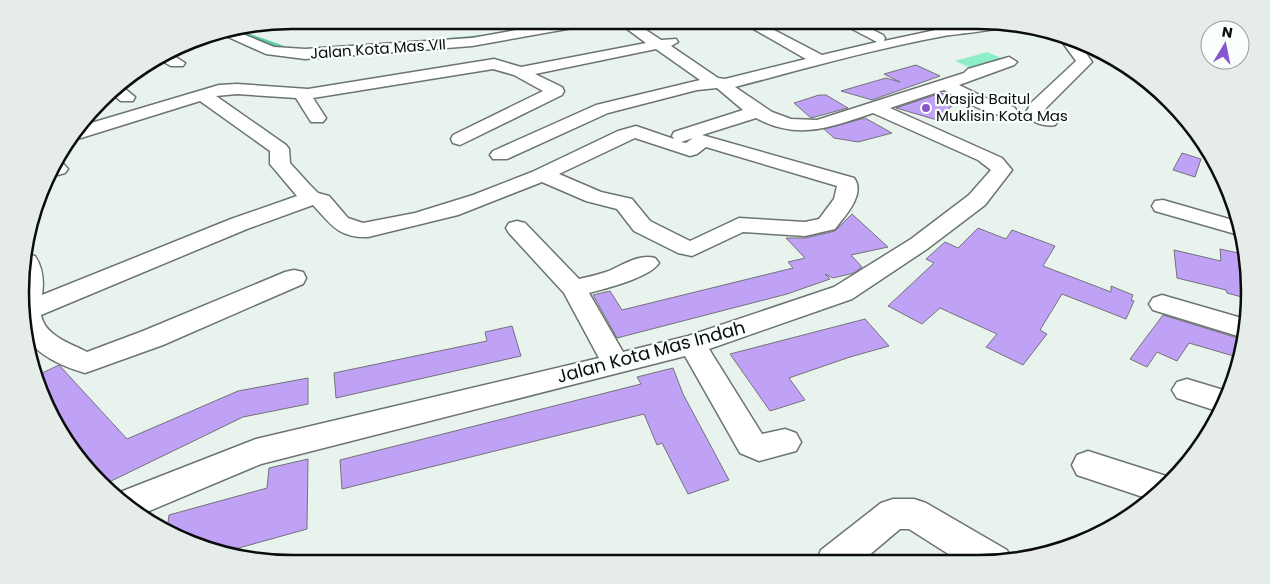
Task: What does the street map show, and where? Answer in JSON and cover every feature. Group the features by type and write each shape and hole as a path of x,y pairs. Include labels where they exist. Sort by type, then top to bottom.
{"street":[{"path":"255,31 289,44 318,46 416,38 476,29"},
{"name":"Jalan Kota Mas VII","path":"234,36 271,51 305,54 472,42 545,29"},
{"path":"638,29 664,44 718,82 755,112 778,121 807,126 819,125 971,75"},
{"path":"648,29 664,44"},
{"path":"761,29 815,58 878,38 920,29"},
{"path":"860,29 878,38"},
{"path":"488,153 602,108 815,58 957,29"},
{"path":"520,72 664,44"},
{"path":"1049,121 1034,114 1038,106 1084,62 1075,47"},
{"path":"29,309 230,227 312,198 319,199 347,227 371,230 415,222 536,178 625,135 636,132 690,150 701,141 707,141 848,182 848,187 839,210 827,224 804,229 740,225 692,249 681,247 642,226 624,204 536,178 460,139 556,92 501,64 302,95 237,89 203,95 84,131"},
{"path":"945,84 982,103 1008,111"},
{"path":"203,95 235,120 279,149 280,164 312,198"},
{"path":"302,95 318,118"},
{"name":"Jalan Kota Mas Indah","path":"134,502 256,452 692,345 843,293 926,239 977,200 1002,172 1000,166 985,156 874,107"},
{"path":"672,138 755,112"},
{"path":"1163,206 1233,228"},
{"path":"517,228 574,289 616,364"},
{"path":"574,289 615,278 647,263"},
{"path":"29,271 32,281 29,294"},
{"path":"31,324 44,342 85,363 153,338 294,278"},
{"path":"1162,304 1239,327"},
{"path":"692,345 751,444 759,448 785,442"},
{"path":"1187,390 1218,400"},
{"path":"1088,465 1155,487"},
{"path":"843,555 893,514 903,512 914,514 982,555"}],"green space":[{"path":"987,52 1004,59 971,68 955,61"}],"building":[{"path":"916,65 940,76 872,100 841,91 886,78 900,82 884,74"},
{"name":"Masjid Baitul Muklisin Kota Mas","path":"941,93 958,100 937,120 896,108"},
{"path":"819,95 826,95 848,108 811,118 794,103"},
{"path":"865,118 892,133 858,142 834,138 824,129"},
{"path":"1182,153 1201,159 1195,177 1173,170"},
{"path":"852,214 888,247 851,255 862,267 854,273 833,278 825,274 830,279 787,294 617,338 593,295 610,291 622,310 793,268 788,262 805,258 786,238 805,238 835,231"},
{"path":"978,228 1006,239 1012,230 1055,246 1043,266 1111,292 1111,286 1133,295 1131,300 1134,301 1126,319 1062,294 1040,330 1047,334 1023,365 986,347 997,334 940,308 922,324 888,306 934,263 926,259 945,242 958,248"},
{"path":"1220,249 1238,253 1241,297 1227,293 1226,290 1177,278 1174,250 1221,261"},
{"path":"1163,315 1237,338 1233,356 1189,343 1177,361 1157,352 1147,367 1130,359"},
{"path":"865,319 889,346 789,378 805,400 770,411 730,354"},
{"path":"512,326 521,356 336,398 334,373 487,341 485,332"},
{"path":"59,365 127,439 238,391 308,378 308,404 243,417 110,482 94,466 64,424 42,373"},
{"path":"673,368 683,394 729,480 688,494 662,443 657,445 644,414 342,489 340,460 641,384 637,377"},
{"path":"308,459 307,529 236,549 207,541 168,524 169,515 267,488 269,468"}],"waterway":[{"path":"413,42 483,36 520,29"},
{"path":"244,33 286,48 295,49"}],"place":[{"name":"Masjid Baitul Muklisin Kota Mas","path":"926,108"}]}
